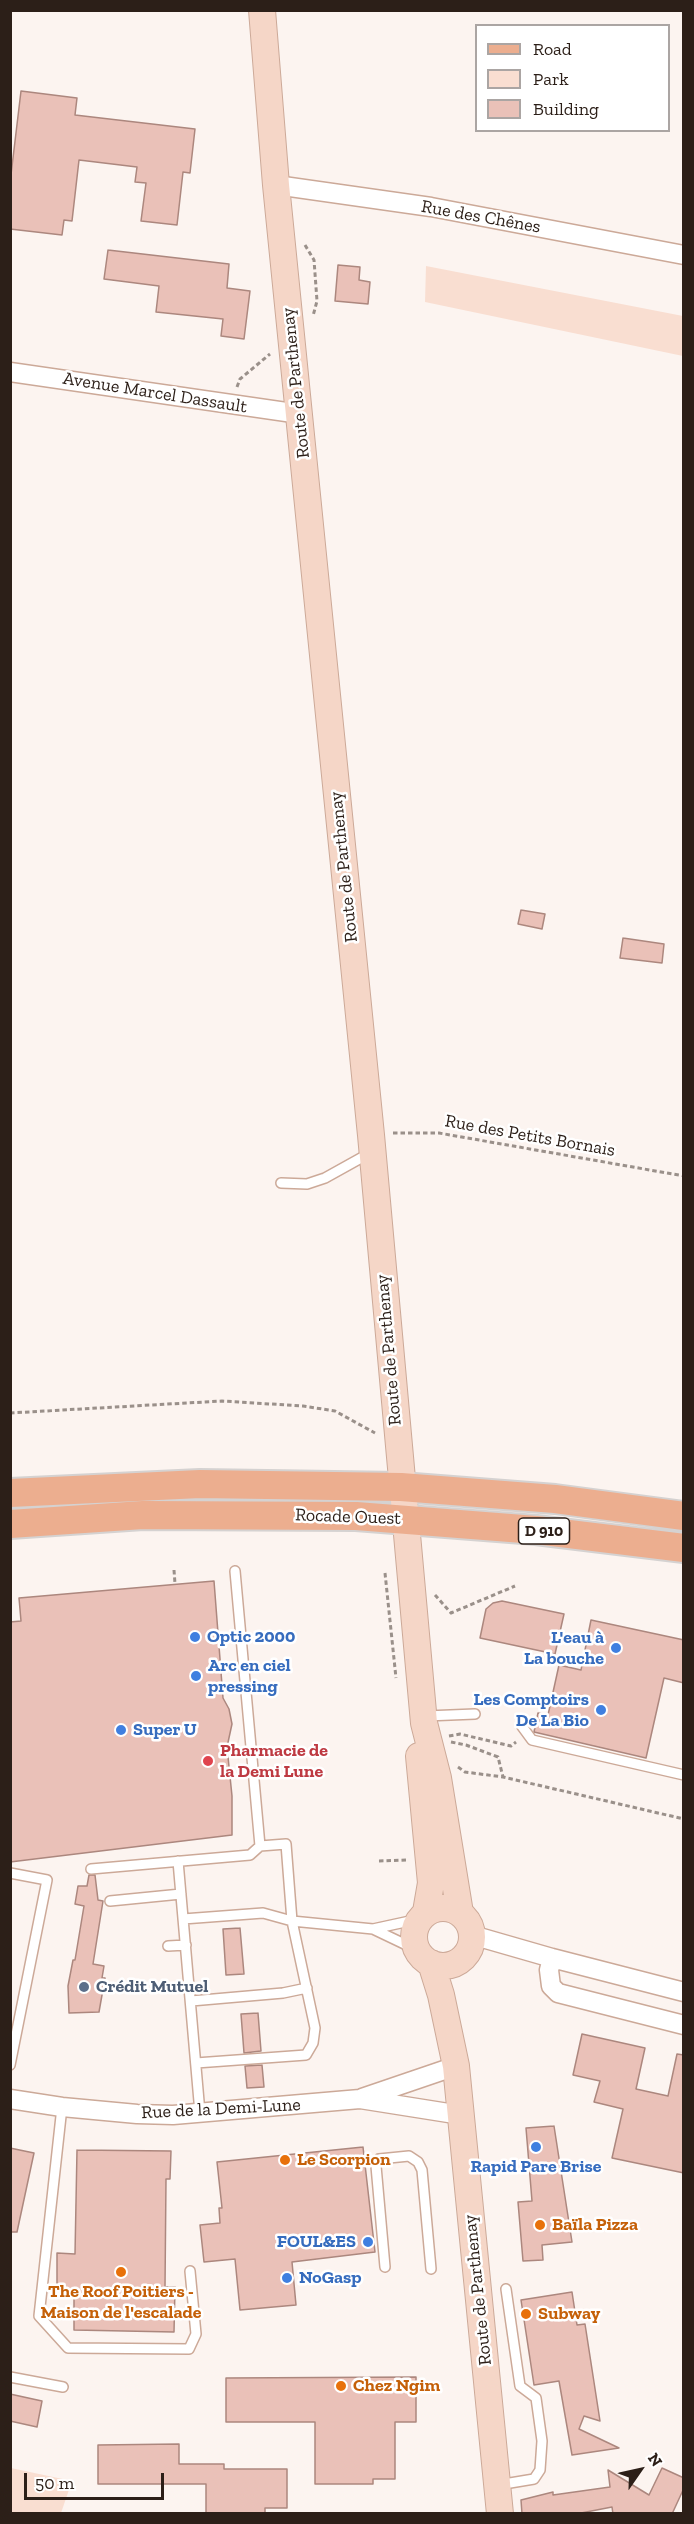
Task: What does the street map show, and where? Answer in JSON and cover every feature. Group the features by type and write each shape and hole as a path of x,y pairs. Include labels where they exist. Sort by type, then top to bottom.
{"main road":[{"name":"Route de Parthenay","path":"262,10 276,185 371,1143 424,1719 438,1778 466,1924"},
{"name":"Rocade Ouest","path":"10,1493 200,1484 401,1487"},
{"name":"D 910","path":"401,1487 555,1499 684,1516"},
{"name":"Rocade Ouest","path":"10,1524 143,1515 277,1514 404,1518 536,1530 684,1548"},
{"name":"Route de Parthenay","path":"423,1916 431,1883 418,1761 424,1719"},
{"path":"444,1907 466,1924 468,1951 460,1960 444,1966 424,1957 414,1932 423,1916 444,1907"},
{"name":"Route de Parthenay","path":"424,1957 441,1995 456,2066 500,2514"},
{"name":"Route de Parthenay","path":"456,2066 460,2018 458,1979 460,1960"}],"street":[{"name":"Rue des Chênes","path":"276,185 431,207 684,255"},
{"name":"Avenue Marcel Dassault","path":"10,372 300,414"},
{"path":"466,1924 552,1958 684,1992"},
{"path":"552,1958 549,1970 551,1986 558,1993 684,2025"},
{"name":"Rue de la Demi-Lune","path":"10,2099 62,2107 137,2114 200,2113 360,2099 456,2066"},
{"name":"Rue de la Demi-Lune","path":"360,2099 461,2115"}],"lane":[{"path":"281,1183 307,1184 325,1178 371,1143"},
{"path":"236,1571 260,1846"},
{"path":"424,1719 475,1714"},
{"path":"524,1729 532,1740 684,1775"},
{"path":"92,1869 250,1855 260,1846 286,1844 292,1921 315,2028 313,2043 306,2055 196,2063"},
{"path":"178,1861 200,2113"},
{"path":"10,1873 47,1880 10,2066"},
{"path":"110,1901 181,1893"},
{"path":"183,1919 263,1913 292,1921 373,1929 423,1916"},
{"path":"373,1929 424,1957"},
{"path":"168,1946 186,1945"},
{"path":"191,2001 283,1993 307,1988"},
{"path":"62,2107 39,2316 68,2348 189,2349 196,2334 190,2271"},
{"path":"385,2267 376,2166 379,2159 409,2156 418,2162 422,2170 431,2269"},
{"path":"498,2485 534,2479 540,2470 542,2440 536,2398 520,2386 506,2289"},
{"path":"10,2377 63,2387"}],"path":[{"name":"Rue des Petits Bornais","path":"371,1143 407,1132 439,1133 684,1176"},
{"path":"10,1413 222,1401 303,1406 335,1411 368,1427 398,1450"},
{"path":"174,1570 175,1584"},
{"path":"436,1597 451,1613 515,1586"},
{"path":"434,1588 435,1605"},
{"path":"451,1753 449,1734 460,1734 511,1746 524,1729"},
{"path":"450,1742 466,1744 498,1757 503,1777"},
{"path":"452,1764 465,1772 503,1777 684,1819"},
{"path":"379,1861 410,1860"}],"green space":[{"path":"426,266 683,316 683,356 425,302"},
{"path":"11,2468 72,2481 61,2513 11,2513"}],"building":[{"path":"21,91 77,98 75,115 195,129 190,173 183,172 177,225 141,221 146,183 135,182 137,167 79,160 72,221 64,220 62,235 10,229 10,183"},
{"path":"108,250 229,264 227,288 250,291 244,339 221,336 223,319 156,312 159,286 104,279"},
{"path":"338,265 360,267 359,280 370,282 368,304 335,301"},
{"path":"521,910 545,914 542,929 518,924"},
{"path":"623,938 664,944 662,963 620,958"},
{"name":"Super U","path":"214,1581 223,1698 229,1709 232,1724 227,1747 232,1796 232,1835 10,1862 10,1622 21,1621 19,1598"},
{"path":"502,1601 564,1614 555,1654 480,1638 486,1609 493,1603"},
{"path":"591,1620 684,1640 684,1683 664,1678 646,1758 534,1732 538,1713 548,1715 559,1665 581,1670"},
{"path":"89,1875 95,1875 98,1900 103,1901 93,1964 104,1966 102,1978 105,1978 99,2012 69,2013 68,1986 84,1906 75,1904 78,1886 87,1886"},
{"path":"240,1928 244,1974 226,1975 223,1929"},
{"path":"258,2013 261,2051 244,2053 241,2014"},
{"path":"582,2034 645,2048 636,2089 668,2096 677,2054 684,2055 684,2173 612,2158 623,2109 594,2102 600,2081 573,2075"},
{"path":"262,2065 264,2087 247,2088 245,2066"},
{"path":"554,2126 572,2242 542,2245 543,2260 523,2261 518,2202 532,2201 526,2128"},
{"path":"363,2147 375,2252 292,2262 296,2305 240,2310 235,2259 204,2262 200,2225 220,2223 219,2208 222,2208 217,2162"},
{"path":"10,2148 34,2153 17,2232 10,2232"},
{"path":"77,2150 171,2151 170,2179 166,2179 165,2287 175,2287 174,2332 74,2330 74,2289 57,2289 57,2253 75,2254"},
{"path":"572,2292 577,2325 585,2324 600,2421 584,2416 579,2429 619,2448 572,2455 559,2381 534,2385 521,2300"},
{"path":"416,2377 416,2422 395,2422 395,2479 373,2479 373,2484 315,2484 315,2422 226,2422 226,2378"},
{"path":"10,2394 42,2401 37,2427 10,2421"},
{"path":"179,2444 179,2464 224,2464 224,2469 287,2469 287,2508 265,2508 265,2513 206,2513 206,2484 98,2484 98,2445"},
{"path":"662,2468 684,2478 684,2488 672,2514 613,2514 612,2507 576,2514 522,2514 521,2500 553,2492 553,2495 610,2487 608,2470 649,2495"}],"place":[{"name":"Optic 2000","path":"195,1637"},
{"name":"L'eau à La bouche","path":"616,1648"},
{"name":"Arc en ciel pressing","path":"196,1676"},
{"name":"Les Comptoirs De La Bio","path":"601,1710"},
{"name":"Super U","path":"121,1730"},
{"name":"Pharmacie de la Demi Lune","path":"208,1761"},
{"name":"Crédit Mutuel","path":"84,1987"},
{"name":"Rapid Pare Brise","path":"536,2147"},
{"name":"Le Scorpion","path":"285,2160"},
{"name":"Baïla Pizza","path":"540,2225"},
{"name":"FOUL&ES","path":"368,2242"},
{"name":"The Roof Poitiers - Maison de l'escalade","path":"121,2272"},
{"name":"NoGasp","path":"287,2278"},
{"name":"Subway","path":"526,2314"},
{"name":"Chez Ngim","path":"341,2386"}]}
